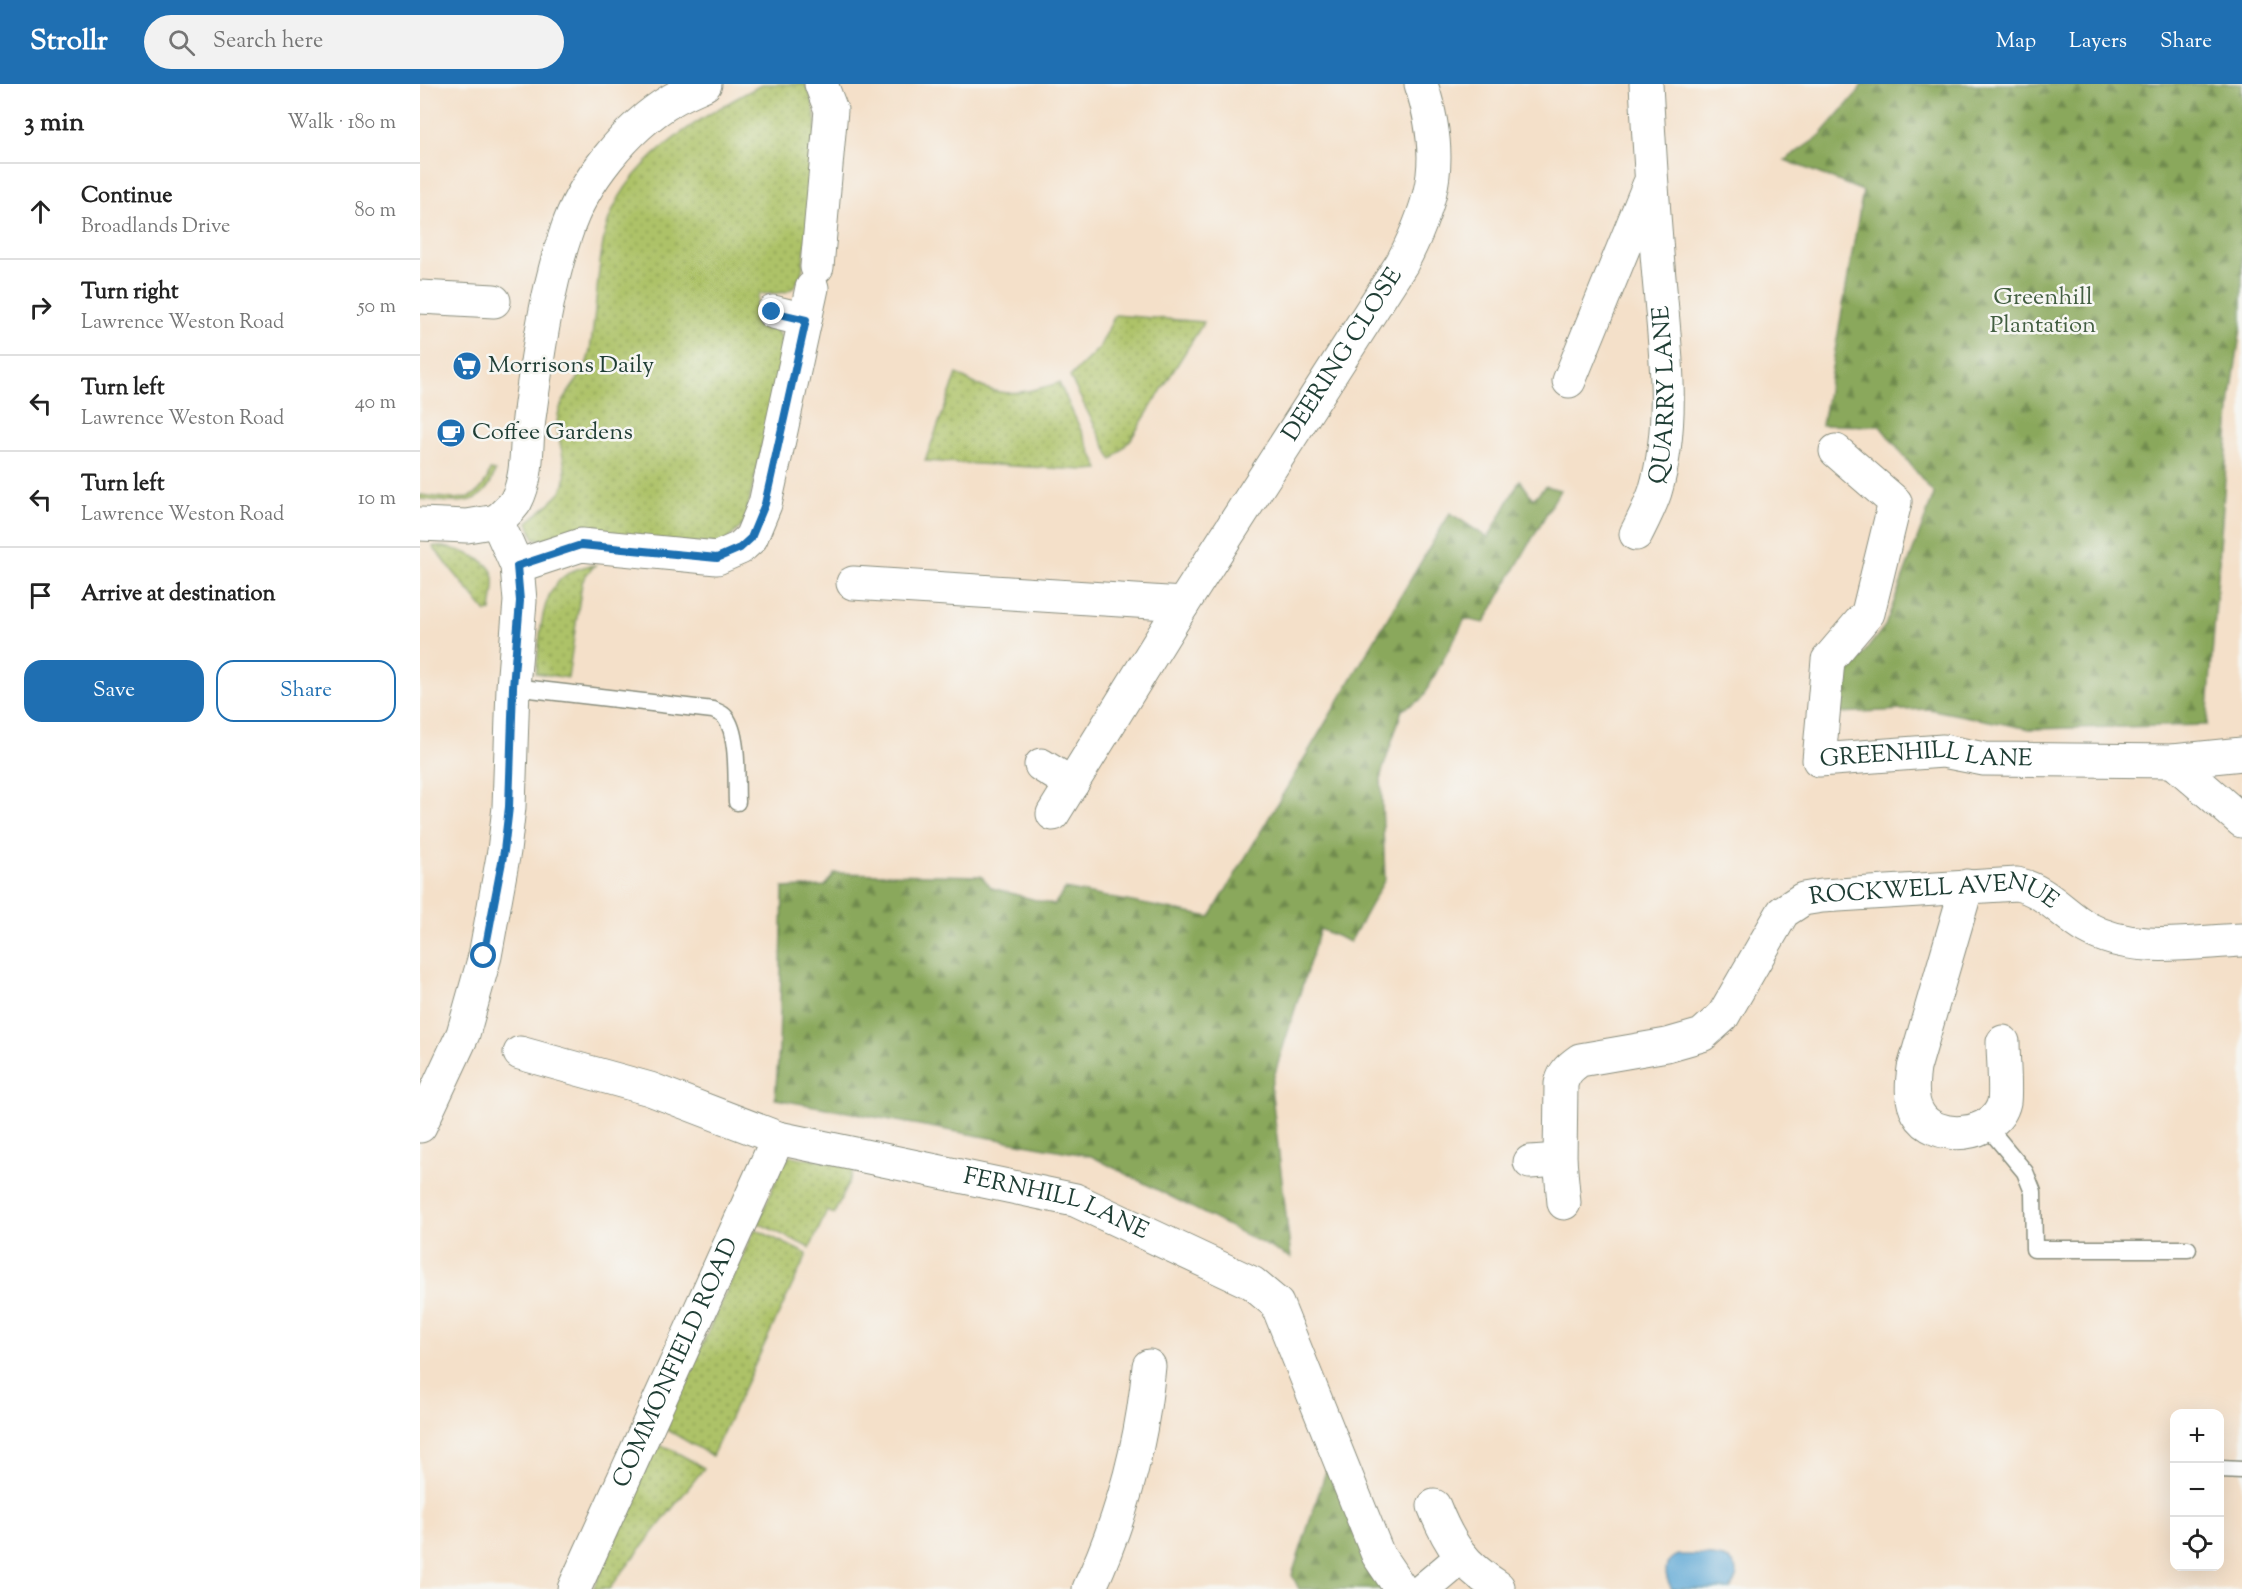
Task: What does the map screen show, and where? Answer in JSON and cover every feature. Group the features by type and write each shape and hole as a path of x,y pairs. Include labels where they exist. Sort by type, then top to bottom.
{"street":[{"path":"420,524 467,526 497,521 516,501 524,472 529,413 547,305 570,222 596,173 628,135 673,99 705,84"},
{"path":"517,566 581,545 717,558 740,548 751,538 765,504 815,277 831,110 820,84"},
{"name":"DEERING CLOSE","path":"1053,814 1183,604 1402,263 1418,232 1430,200 1434,171 1434,142 1428,107 1421,84"},
{"name":"QUARRY LANE","path":"1636,534 1655,493 1662,461 1668,392 1651,180 1660,119 1646,84"},
{"name":"QUARRY LANE","path":"1569,381 1651,180"},
{"path":"420,297 494,301"},
{"path":"772,312 806,320"},
{"name":"GREENHILL LANE","path":"1836,451 1895,502 1868,613 1828,660 1819,760 1943,751 1984,759 2173,761 2242,754"},
{"path":"420,1126 463,1034 487,945 504,851 509,807 513,687 520,601 517,566 497,521"},
{"path":"853,583 1183,604"},
{"path":"2173,761 2242,821"},
{"path":"1041,765 1072,784"},
{"name":"ROCKWELL AVENUE","path":"1564,1203 1545,1161 1561,1084 1570,1066 1580,1060 1667,1045 1702,1035 1723,1016 1775,922 1791,905 1803,899 2017,884 2028,887 2088,929 2123,942 2147,944 2242,940"},
{"path":"1967,886 1914,1068 1912,1091 1917,1113 1931,1128 1952,1132 1977,1131 1992,1121 2004,1103 2003,1042"},
{"name":"FERNHILL LANE","path":"520,1053 650,1089 778,1138 1075,1200 1252,1283 1277,1304 1378,1555 1401,1589"},
{"name":"COMMONFIELD ROAD","path":"574,1589 778,1138"},
{"path":"1089,1589 1123,1504 1135,1463 1149,1366"},
{"path":"1434,1506 1444,1531 1462,1557 1477,1574 1498,1587"},
{"path":"1424,1589 1462,1557"}],"lane":[{"path":"513,687 719,712 727,719 732,730 738,802"},
{"path":"1986,1125 2025,1172 2033,1192 2034,1249 2188,1249"},
{"path":"2224,1469 2242,1470"}],"green space":[{"path":"763,84 805,84 812,101 816,123 815,175 802,272 790,290 781,293 759,294 754,318 766,323 779,333 785,350 744,524 723,544 534,539 528,522 559,494 564,486 565,467 558,435 558,415 564,399 587,363 594,324 602,248 614,207 628,184 646,163 668,144 691,126"},
{"name":"Greenhill Plantation","path":"1862,84 2242,84 2242,320 2231,397 2207,725 2030,729 1928,709 1837,713 1845,677 1885,626 1934,494 1880,426 1822,425 1863,191 1785,160 1820,136 1858,92"},
{"path":"1115,315 1204,322 1131,439 1112,460 1070,377 1099,348"},
{"path":"957,374 983,388 1006,393 1030,391 1059,383 1099,469 925,461"},
{"path":"490,470 495,471 490,484 483,493 475,498 455,502 420,499 420,495 453,499 471,496 479,491"},
{"path":"1520,480 1533,499 1546,486 1560,490 1484,623 1465,619 1422,699 1402,710 1381,775 1385,879 1350,942 1320,929 1271,1086 1291,1258 1091,1156 775,1099 779,1048 783,888 825,886 835,873 981,876 992,888 1054,905 1065,889 1210,917 1450,513 1488,538"},
{"path":"433,547 470,554 486,564 494,578 491,611 486,612"},
{"path":"595,565 582,583 568,678 536,673 542,620 552,590 562,578 576,569"},
{"path":"790,1156 856,1166 834,1214 827,1211 810,1248 758,1223 784,1161"},
{"path":"755,1229 807,1254 712,1456 664,1428"},
{"path":"661,1446 669,1448 704,1468 609,1589 593,1589 652,1454"},
{"path":"1328,1465 1388,1589 1299,1589 1292,1575"}],"water":[{"path":"1679,1555 1711,1556 1731,1562 1736,1568 1736,1577 1730,1589 1672,1589 1667,1579 1666,1569 1673,1557"}],"place":[{"name":"Morrisons Daily","path":"467,366"},
{"name":"Coffee Gardens","path":"451,433"}],"route":[{"path":"484,956 504,851 509,807 513,687 520,601 517,566 581,545 717,558 740,548 751,538 765,504 806,320 772,312"}]}
